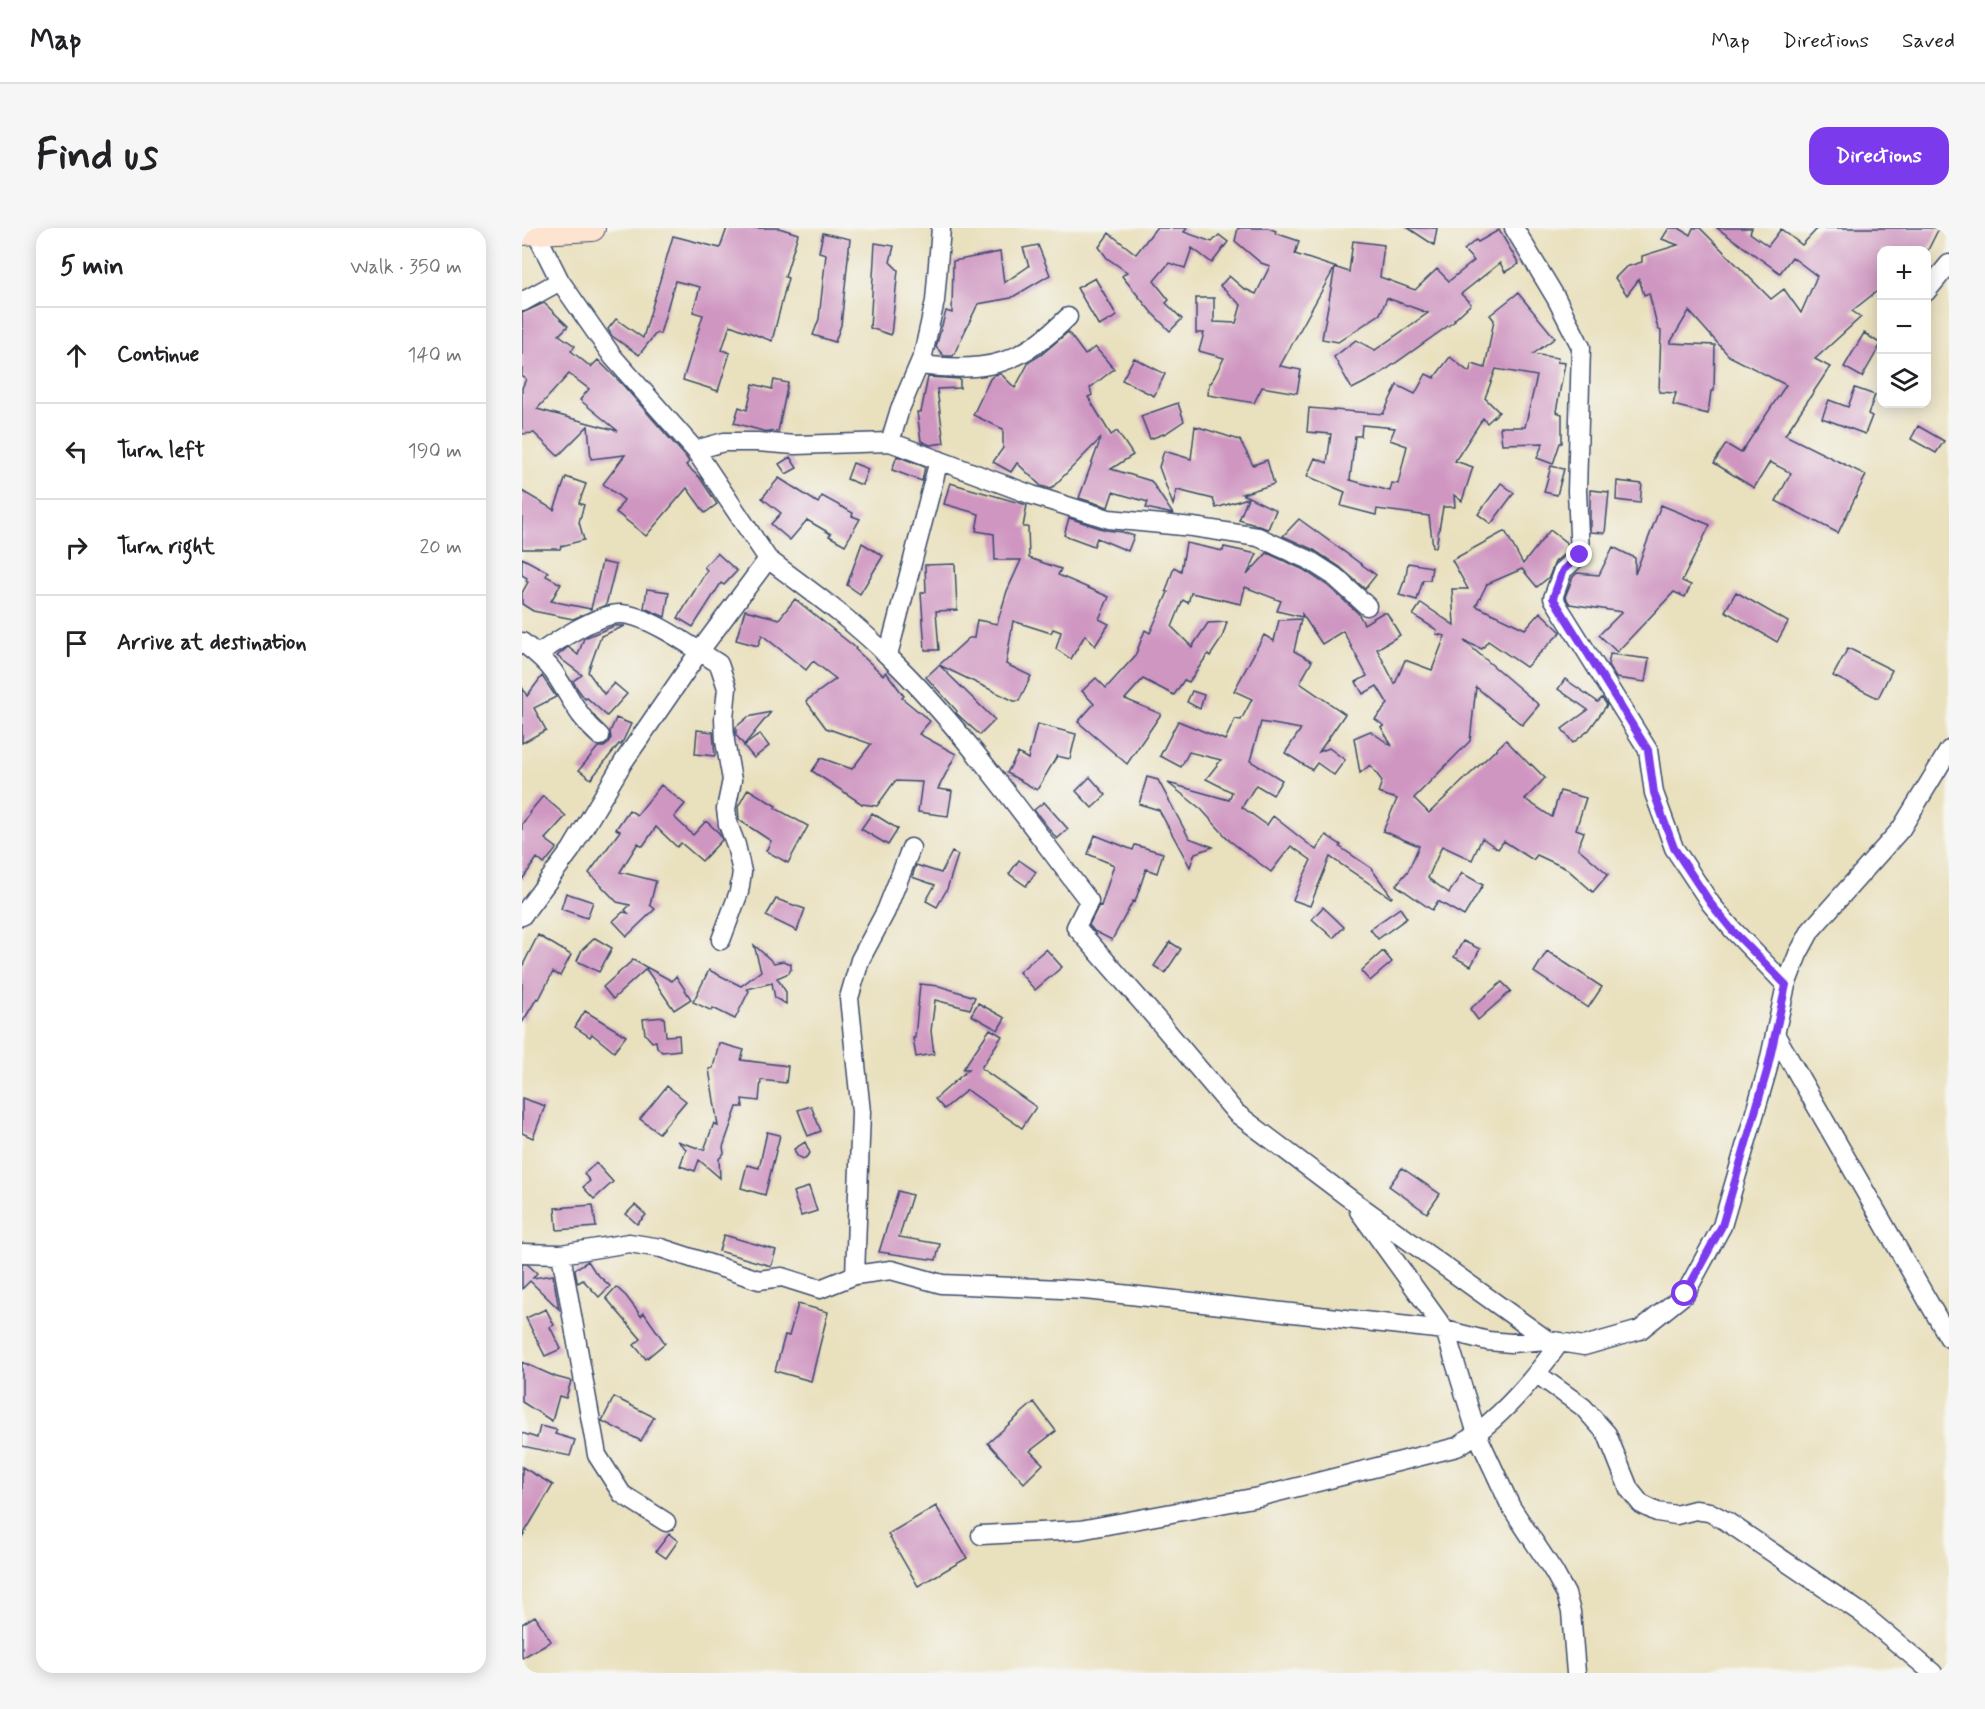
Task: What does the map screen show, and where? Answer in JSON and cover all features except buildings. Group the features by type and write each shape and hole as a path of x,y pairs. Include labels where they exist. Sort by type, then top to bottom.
{"street":[{"path":"592,228 529,232 613,357 695,450 768,559 846,618 888,655 939,708 1089,901 1076,927 1236,1113 1349,1198 1553,1341"},
{"path":"890,442 900,409 920,365 935,301 941,228"},
{"path":"1514,228 1556,298 1581,347 1577,491 1580,555 1563,570 1553,598 1648,750 1654,793 1674,848 1711,904 1732,930 1786,985"},
{"path":"1931,286 1949,264"},
{"path":"522,302 560,281"},
{"path":"920,365 955,368 1001,364 1046,339 1068,317"},
{"path":"695,450 724,442 758,442 795,446 890,442 1032,495 1109,519 1193,527 1258,537 1326,570 1367,606"},
{"path":"888,655 939,460"},
{"path":"522,916 571,850 624,761 699,652 768,559"},
{"path":"538,654 568,634 608,616 621,614 657,626 719,664 727,688 724,718 725,741 732,780 726,809 742,872 739,892 721,940"},
{"path":"522,642 538,654 553,671 584,722 600,736"},
{"path":"522,1253 561,1254 628,1243 661,1248 759,1280 782,1276 820,1289 855,1275 891,1270 942,1284 1085,1290 1445,1330 1488,1341 1511,1343 1553,1341 1584,1346 1640,1330 1685,1294 1722,1226 1767,1071 1786,985 1797,954 1810,930 1901,829 1949,750"},
{"path":"855,1275 861,1112 849,998 860,960 886,911 911,848"},
{"path":"1775,1034 1949,1338"},
{"path":"1349,1198 1445,1330 1477,1434 1511,1507 1566,1594 1571,1612 1576,1673"},
{"path":"561,1254 597,1455 622,1494 666,1522"},
{"path":"981,1534 1080,1530 1258,1497 1456,1447 1477,1434 1537,1374 1553,1341"},
{"path":"1537,1374 1583,1407 1607,1434 1629,1489 1641,1504 1657,1512 1676,1515 1695,1510 1709,1512 1726,1521 1860,1612 1933,1673"}],"route":[{"path":"1580,555 1563,570 1553,598 1648,750 1654,793 1674,848 1711,904 1732,930 1786,985 1767,1071 1722,1226 1685,1294"}]}
